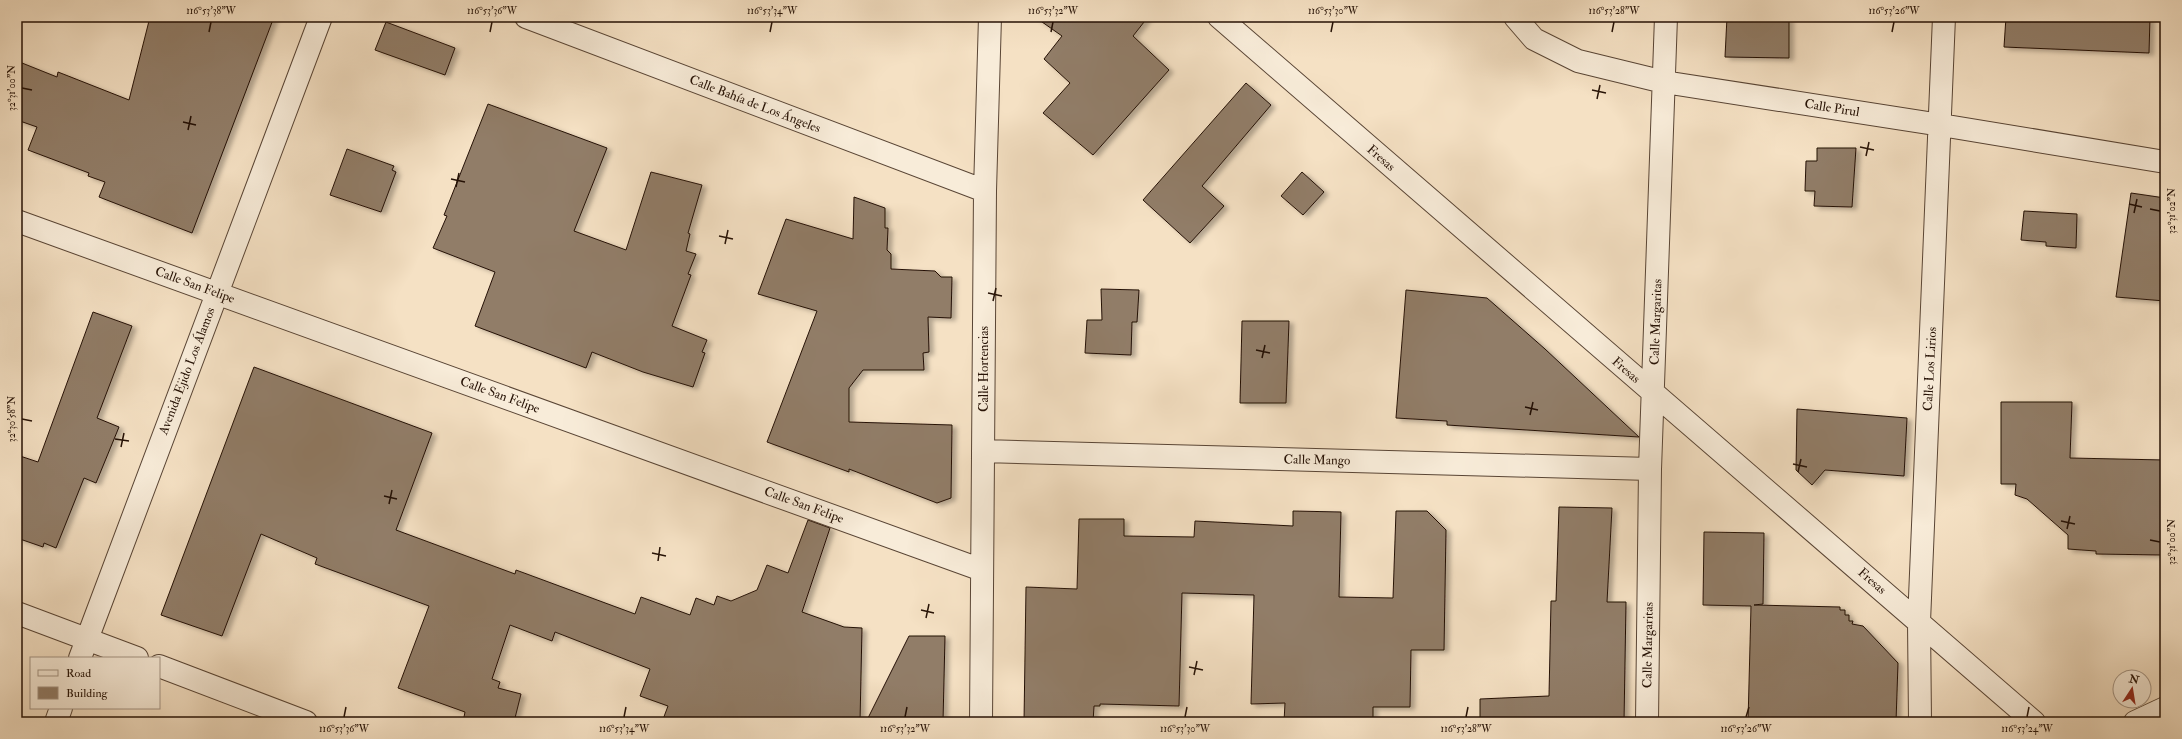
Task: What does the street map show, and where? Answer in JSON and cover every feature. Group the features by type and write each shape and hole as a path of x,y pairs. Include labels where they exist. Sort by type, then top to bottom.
{"street":[{"name":"Avenida Ejido Los Álamos","path":"83,648 321,17"},
{"name":"Calle Bahía de Los Ángeles","path":"526,17 985,192"},
{"name":"Calle Hortencias","path":"982,722 985,192 990,17"},
{"name":"Fresas","path":"1219,17 2034,722"},
{"name":"Calle Pirul","path":"1515,17 1534,39 1578,61 1664,82 1941,125 2165,162"},
{"name":"Calle Margaritas","path":"1647,722 1650,469 1654,394 1666,17"},
{"name":"Calle Los Lirios","path":"1920,722 1919,622 1941,125 1944,17"},
{"name":"Calle San Felipe","path":"17,221 982,570"},
{"name":"Calle Mango","path":"983,451 1650,469"},
{"path":"17,613 83,648 132,657"},
{"path":"160,666 306,722"},
{"path":"2135,722 2165,708"},
{"path":"56,722 61,709"}],"building":[{"path":"150,17 274,17 192,233 99,197 105,182 88,176 89,173 28,150 37,127 17,120 17,61 57,77 58,72 129,100"},
{"path":"1035,17 1148,17 1133,36 1169,70 1093,155 1043,113 1070,83 1044,59 1062,36"},
{"path":"1727,17 1789,17 1789,58 1725,57"},
{"path":"2006,17 2150,17 2149,53 2004,47"},
{"path":"386,22 455,48 445,75 375,50"},
{"path":"1246,83 1271,105 1202,186 1224,206 1190,243 1143,200"},
{"path":"488,104 607,148 574,231 626,250 651,172 702,185 688,233 690,234 686,251 696,254 688,274 691,275 672,326 707,340 702,352 705,353 693,387 643,372 592,352 586,368 475,326 495,272 433,248 447,216 444,215"},
{"path":"1817,148 1856,148 1852,207 1814,206 1815,191 1805,191 1806,161 1817,161"},
{"path":"347,149 394,166 392,170 396,172 381,212 330,195"},
{"path":"1302,172 1324,192 1303,215 1281,196"},
{"path":"2131,193 2165,198 2165,301 2116,297"},
{"path":"854,197 885,208 885,228 888,228 887,250 891,254 891,269 935,271 941,277 952,277 951,318 928,317 929,352 923,353 924,370 863,370 849,388 849,422 952,425 951,498 937,503 849,469 849,472 767,442 817,311 758,294 786,219 853,239"},
{"path":"2024,211 2077,214 2076,248 2046,246 2046,242 2021,240"},
{"path":"1101,289 1139,290 1137,322 1132,322 1131,355 1085,353 1087,320 1102,320"},
{"path":"1406,290 1487,298 1545,349 1639,437 1447,425 1447,421 1396,418"},
{"path":"93,312 132,326 97,418 119,427 96,483 84,478 56,548 44,543 43,547 17,538 17,455 38,462"},
{"path":"1242,321 1289,321 1286,403 1240,403"},
{"path":"254,367 432,433 396,530 515,574 516,570 635,614 641,597 690,615 696,598 714,605 717,596 731,601 757,590 767,565 788,573 808,520 830,528 802,612 844,627 862,628 860,722 662,722 668,706 640,696 650,669 555,632 552,641 510,625 492,679 500,682 498,688 521,694 514,722 463,722 465,712 398,688 429,606 315,564 317,558 261,534 222,636 161,615"},
{"path":"2001,402 2072,402 2070,458 2165,460 2162,555 2096,554 2096,551 2068,549 2068,535 2027,499 2015,495 2016,484 2001,484"},
{"path":"1797,409 1907,418 1904,476 1825,470 1812,485 1796,470"},
{"path":"1559,507 1612,508 1607,602 1626,602 1624,722 1480,722 1480,699 1549,696 1551,601 1556,601"},
{"path":"1293,511 1341,512 1339,597 1393,598 1396,511 1427,511 1446,530 1444,650 1411,650 1410,707 1373,707 1373,722 1284,722 1285,703 1251,704 1254,595 1182,593 1179,706 1100,704 1100,706 1094,706 1093,722 1024,722 1026,587 1077,589 1079,519 1124,519 1124,536 1194,537 1195,521 1293,526"},
{"path":"1704,532 1764,533 1763,604 1754,605 1840,607 1840,610 1845,610 1845,615 1849,615 1849,621 1853,621 1852,624 1863,626 1898,663 1896,722 1748,722 1751,606 1703,605"},
{"path":"909,636 945,636 943,722 866,722"}]}
